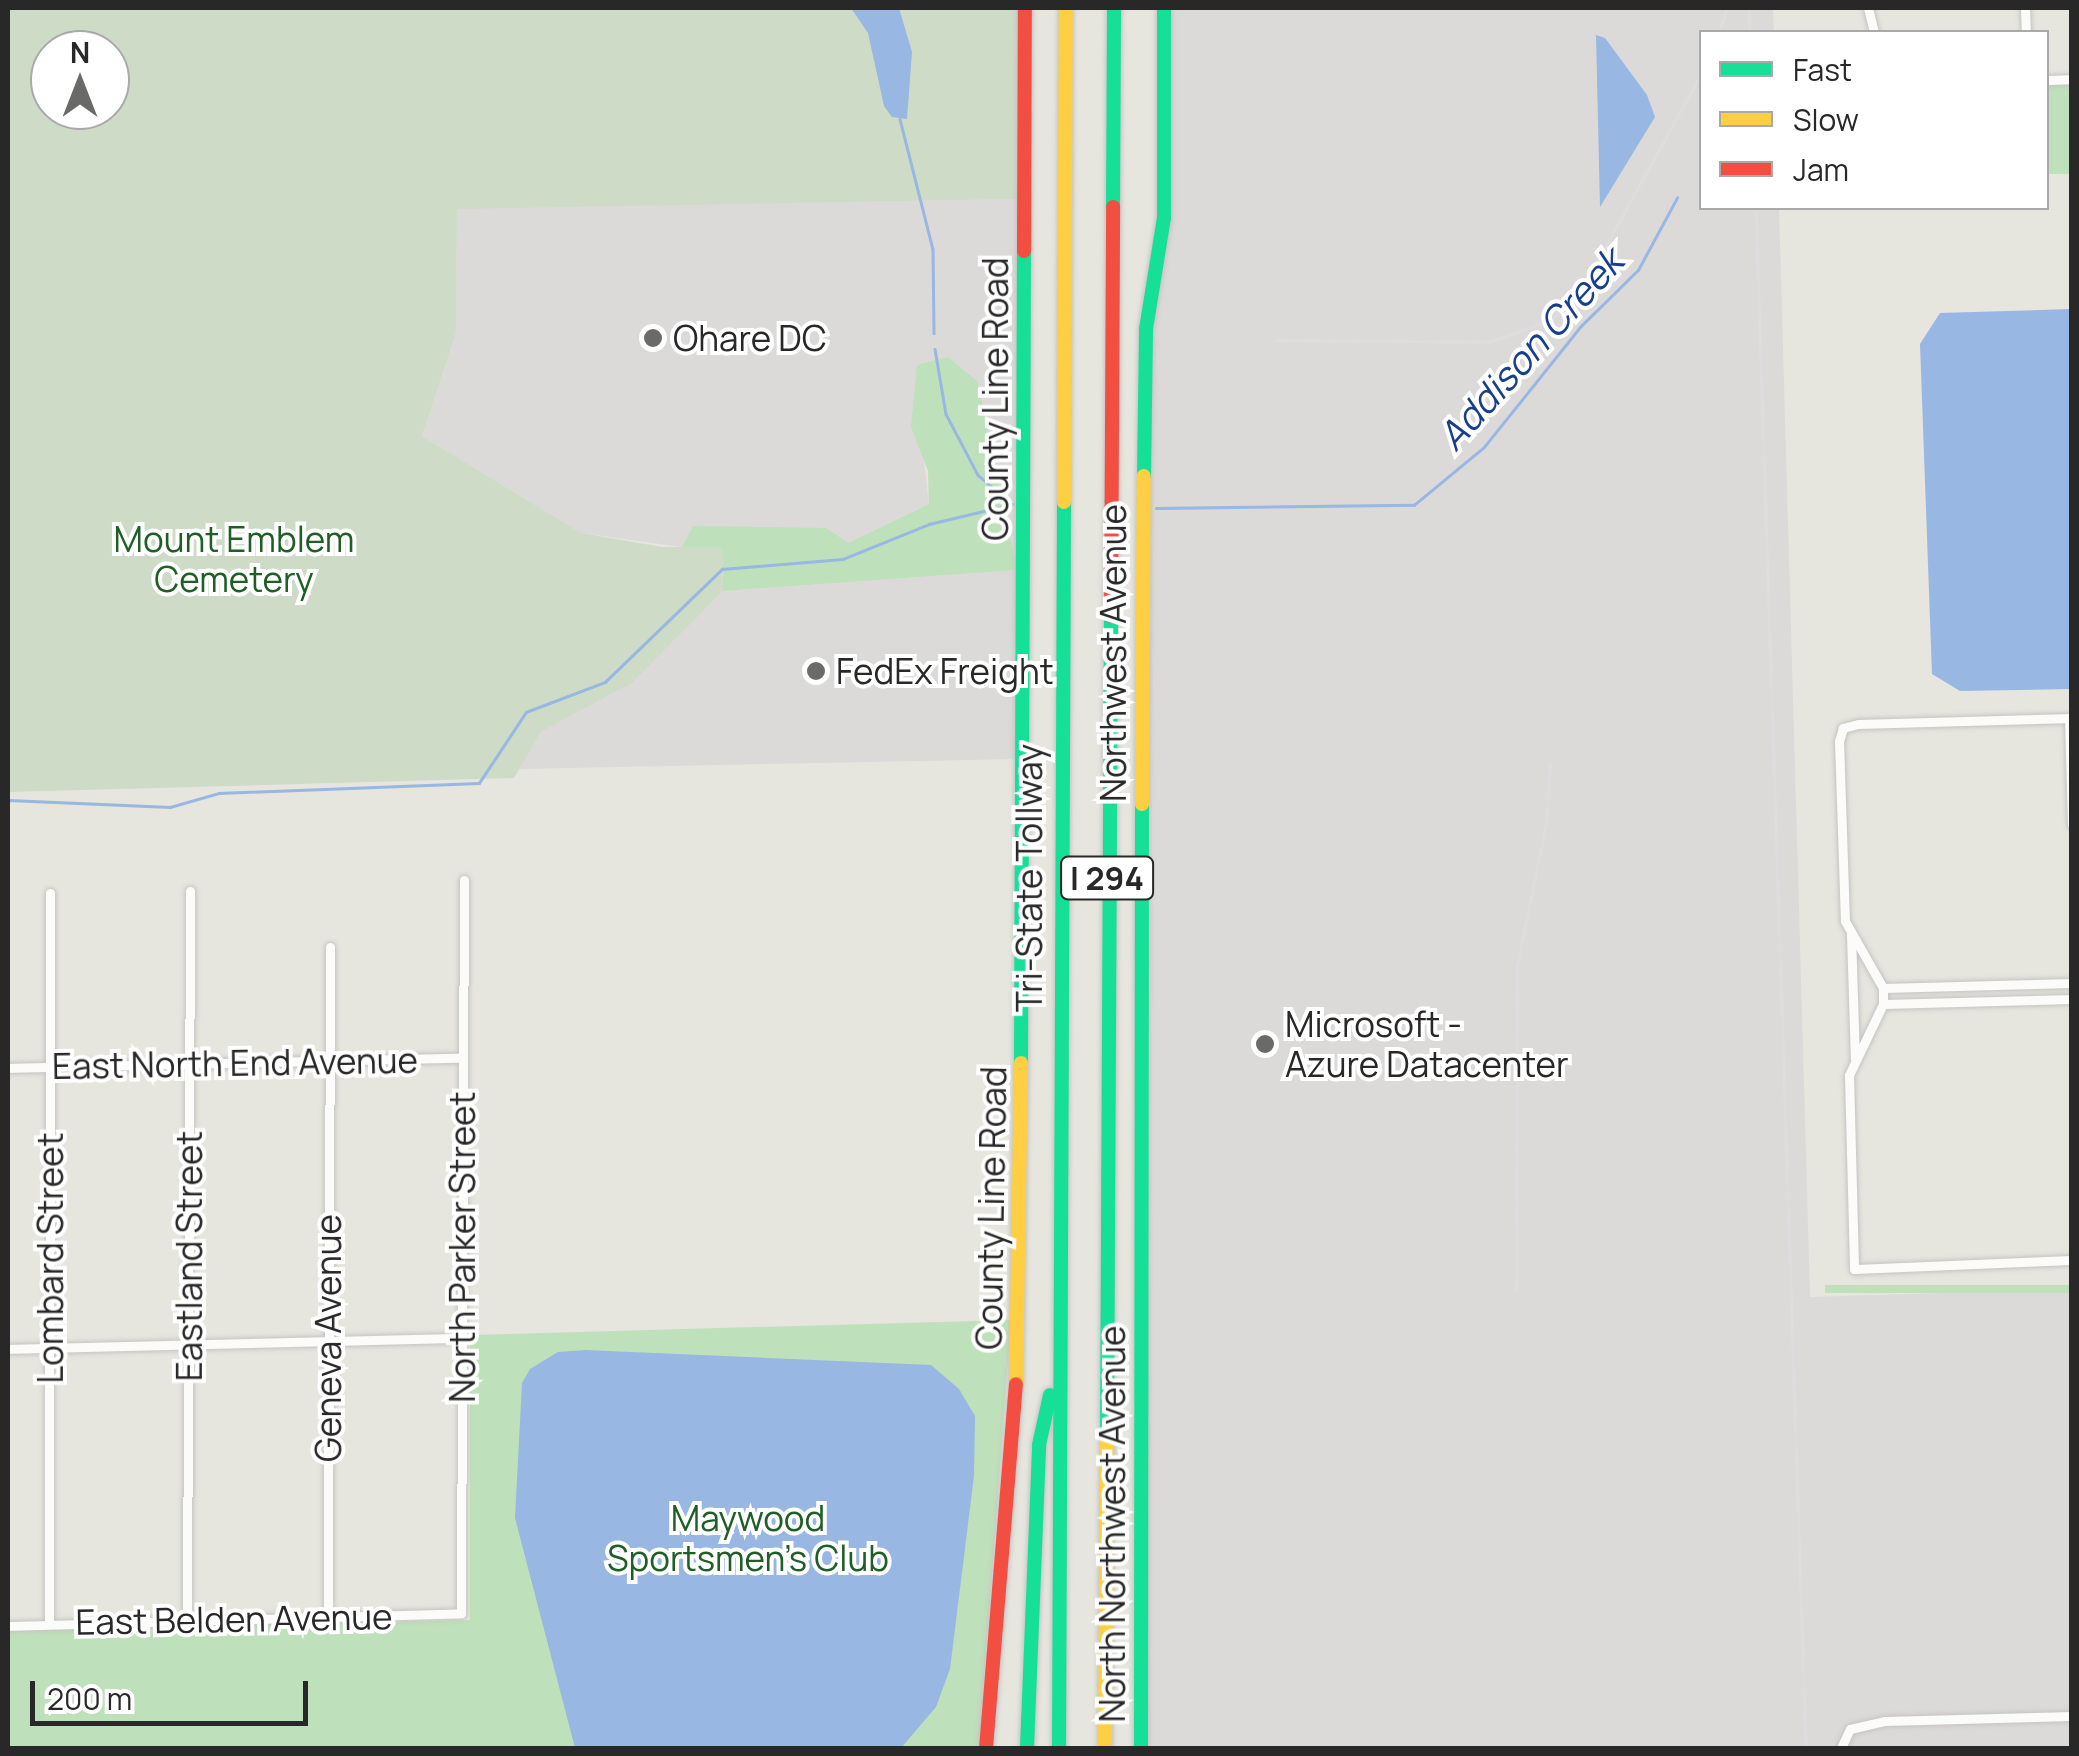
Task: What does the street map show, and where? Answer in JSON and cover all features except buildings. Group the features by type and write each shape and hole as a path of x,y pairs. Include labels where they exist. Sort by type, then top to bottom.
{"main road":[{"name":"County Line Road","path":"986,1748 1020,1301 1025,8"},
{"name":"Tri-State Tollway","path":"1059,1748 1057,1366 1066,8"},
{"name":"I 294","path":"1105,1748 1114,8"},
{"name":"Northwest Avenue","path":"1143,1299 1142,565 1146,329 1164,218 1164,8"},
{"name":"North Northwest Avenue","path":"1141,1748 1143,1299"},
{"path":"1027,1748 1039,1445 1057,1366"}],"street":[{"path":"2072,824 2070,718 1843,728 1844,921 1882,988 1882,1004 1849,1075 1854,1269 2072,1260"},
{"name":"North Parker Street","path":"461,1613 464,880"},
{"name":"Eastland Street","path":"187,1621 190,891"},
{"name":"Lombard Street","path":"49,1624 50,893"},
{"path":"1851,932 1856,1061"},
{"name":"Geneva Avenue","path":"328,1616 330,946"},
{"path":"1882,988 2072,983"},
{"path":"1882,1004 2072,999"},
{"name":"East North End Avenue","path":"8,1068 464,1058"},
{"path":"8,1349 462,1338"},
{"name":"East Belden Avenue","path":"8,1626 461,1613"},
{"path":"1841,1748 1850,1729 1885,1721 2072,1716"}],"shaded area":[{"path":"1164,8 1773,8 1774,30 1699,30 1699,210 1779,210 1810,1297 2071,1289 2071,1748 1141,1748 1146,329 1164,218"},
{"path":"1021,199 1017,759 519,769 541,732 632,683 723,591 1017,570 978,382 923,454 929,504 848,543 693,526 682,547 581,533 422,436 456,333 457,208"}],"green space":[{"name":"Mount Emblem Cemetery","path":"8,8 1021,8 1021,199 457,209 456,333 422,436 581,533 662,547 722,547 723,591 632,683 541,732 514,778 8,792"},
{"path":"2049,85 2071,85 2071,174 2049,174"},
{"path":"948,357 978,382 1017,570 723,591 722,547 682,547 693,526 826,528 848,543 929,504 928,471 911,427 917,365"},
{"path":"1825,1285 2071,1285 2071,1293 1825,1293"},
{"name":"Maywood Sportsmen's Club","path":"1011,1320 979,1748 8,1748 8,1629 470,1620 470,1335"}],"water":[{"path":"851,8 899,8 912,52 907,119 892,117 884,106 868,33"},
{"path":"1596,35 1605,38 1647,95 1655,117 1600,207"},
{"path":"2071,309 2071,689 1960,691 1932,674 1920,344 1940,313"},
{"path":"558,1352 931,1365 959,1389 975,1416 974,1476 950,1669 936,1707 901,1748 575,1748 515,1518 522,1383 530,1369"}],"waterway":[{"name":"Addison Creek","path":"900,119 933,249 934,333"},
{"name":"Addison Creek","path":"1156,508 1414,505 1484,447 1581,326 1638,270 1677,198"},
{"name":"Addison Creek","path":"935,349 946,414 978,475 1011,503"},
{"path":"8,800 170,807 219,793 479,783 526,712 605,682 722,569 843,559 929,524 1013,504"}],"railway":[{"path":"1720,30 1727,8"},
{"path":"1749,8 1750,30"},
{"path":"1276,340 1489,342 1552,320 1589,276 1699,77"},
{"path":"1756,210 1806,1748"},
{"path":"1516,1291 1517,966 1546,823 1550,763"}],"traffic: fast":[{"path":"1113,207 1114,8"},
{"path":"1144,476 1146,329 1164,218 1164,8"},
{"path":"1021,1063 1024,251"},
{"path":"1059,1748 1064,502"},
{"path":"1107,1437 1111,616"},
{"path":"1141,1748 1142,804"},
{"path":"1027,1748 1039,1445 1050,1395"}],"traffic: slow":[{"path":"1064,502 1066,8"},
{"path":"1142,804 1144,476"},
{"path":"1016,1384 1021,1063"},
{"path":"1105,1748 1107,1437"}],"traffic: jam":[{"path":"1024,251 1025,8"},
{"path":"1111,616 1113,207"},
{"path":"986,1748 1016,1384"}],"place":[{"name":"Ohare DC","path":"653,338"},
{"name":"FedEx Freight","path":"816,671"},
{"name":"Microsoft - Azure Datacenter","path":"1265,1044"}]}
